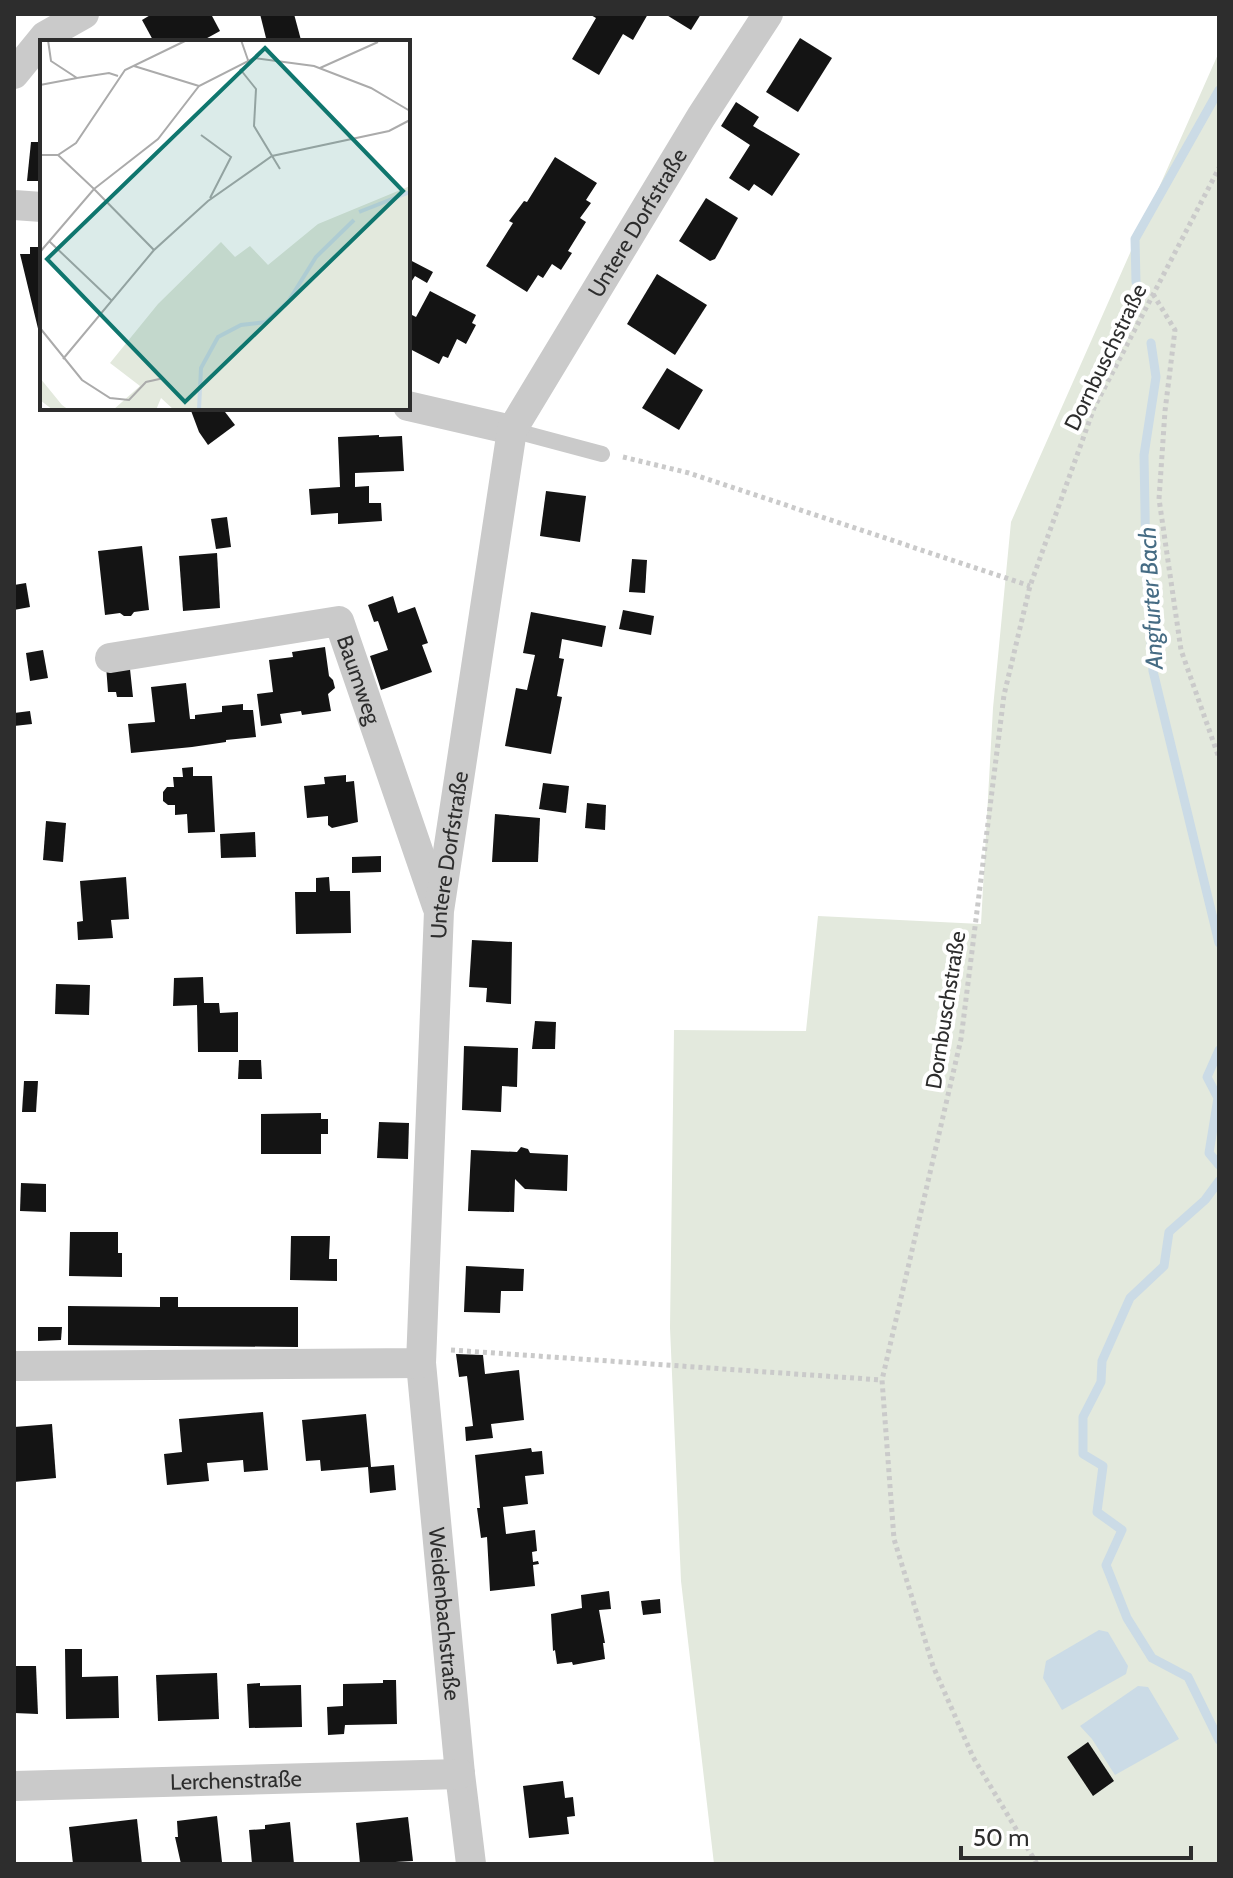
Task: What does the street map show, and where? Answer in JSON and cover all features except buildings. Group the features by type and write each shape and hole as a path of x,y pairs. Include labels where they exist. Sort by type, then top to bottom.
{"street":[{"path":"42,40 84,14"},
{"name":"Untere Dorfstraße","path":"422,1356 439,911 512,430 685,144 768,14"},
{"path":"14,74 40,42"},
{"path":"14,205 40,207"},
{"path":"410,406 512,430"},
{"name":"Baumweg","path":"110,658 339,621 439,911"},
{"path":"14,1366 422,1356"},
{"name":"Weidenbachstraße","path":"422,1356 471,1864"},
{"name":"Lerchenstraße","path":"14,1786 460,1774"}],"lane":[{"path":"512,430 602,454"}],"path":[{"name":"Dornbuschstraße","path":"1037,1864 973,1757 933,1666 894,1539 882,1380 961,1039 1004,695 1030,586 1094,408 1219,168"},
{"path":"1153,294 1175,330 1159,499 1181,650 1219,758"},
{"path":"602,454 642,460 689,473 1030,586"},
{"path":"422,1356 484,1351 882,1380"}],"shaded area":[{"path":"1219,52 1219,1864 714,1864 681,1581 670,1328 674,1030 806,1031 818,916 981,924 993,708 1011,522"},
{"path":"1099,1630 1108,1632 1128,1666 1126,1674 1062,1710 1043,1678 1046,1661"},
{"path":"1138,1686 1148,1687 1179,1739 1115,1775 1080,1726"}],"waterway":[{"name":"Angfurter Bach","path":"1136,282 1135,239 1219,90"},
{"name":"Angfurter Bach","path":"1151,343 1156,377 1144,455 1146,566 1153,671 1219,943"},
{"name":"Angfurter Bach","path":"1219,1050 1207,1077 1218,1098 1209,1153 1219,1165"},
{"name":"Angfurter Bach","path":"1219,1181 1205,1200 1169,1232 1164,1266 1130,1298 1102,1361 1101,1382 1083,1417 1083,1454 1103,1466 1097,1512 1122,1530 1106,1565 1127,1618 1152,1658 1188,1677 1219,1740"}]}
